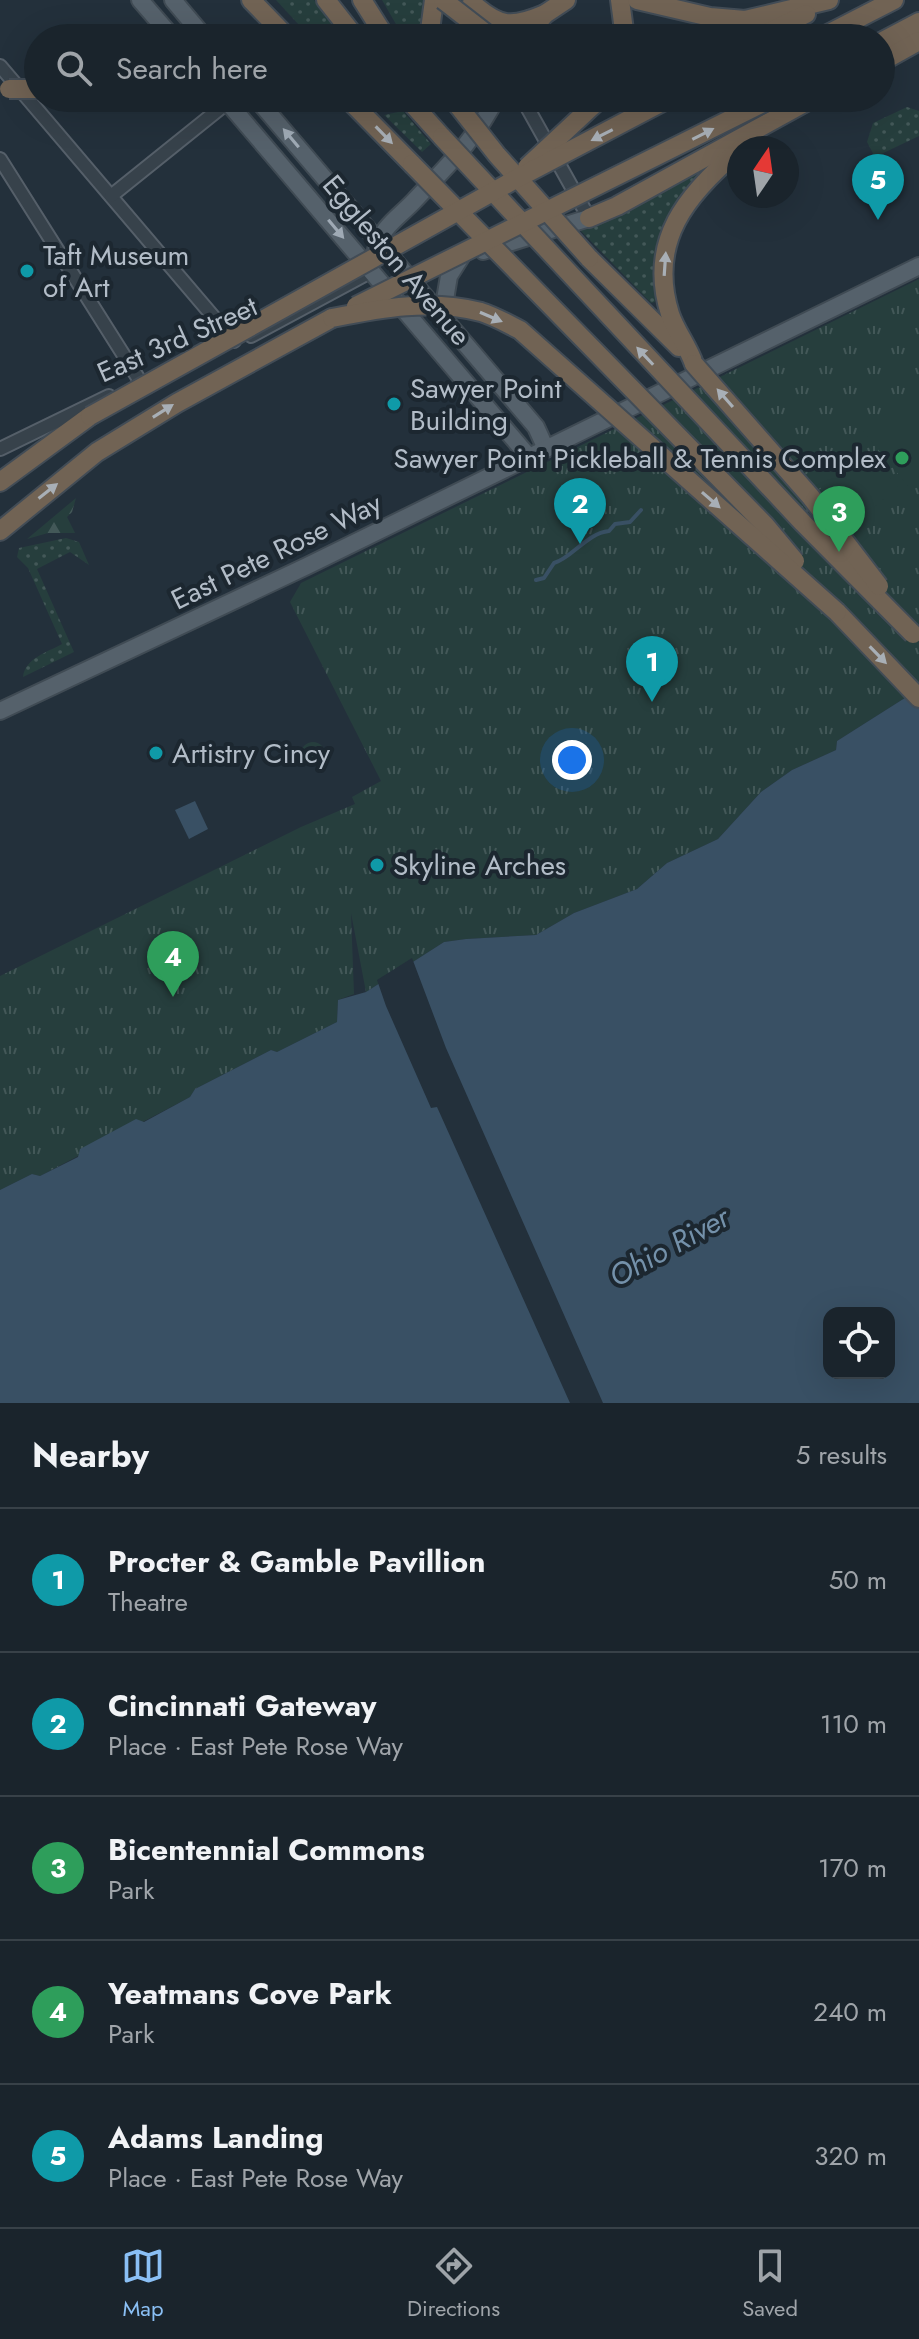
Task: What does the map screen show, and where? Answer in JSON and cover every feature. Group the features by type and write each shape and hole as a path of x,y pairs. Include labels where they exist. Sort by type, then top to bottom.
{"highway":[{"path":"251,0 274,24"},
{"path":"266,0 287,24"},
{"path":"326,0 345,24"},
{"path":"362,0 377,24"},
{"path":"431,24 434,0"},
{"path":"443,0 473,24"},
{"path":"471,2 488,18 509,24 523,23 545,14 566,0"},
{"path":"620,0 623,24"},
{"path":"637,0 710,17 745,20 831,0"},
{"path":"784,24 831,0"},
{"path":"847,24 894,0"},
{"path":"536,24 545,14"},
{"path":"895,35 919,22"},
{"path":"895,54 919,41"},
{"path":"3,89 24,89"},
{"path":"361,112 765,525 837,612 919,698"},
{"path":"420,112 703,418 916,637"},
{"path":"429,112 442,137"},
{"path":"463,112 589,258 694,364 810,496 916,637"},
{"path":"514,180 586,112"},
{"path":"0,482 90,416 514,180 643,112"},
{"path":"0,531 97,452 177,403 332,318 744,112"},
{"path":"589,218 617,206 787,112"},
{"path":"755,136 776,118"},
{"path":"694,364 675,327 664,282 665,261 678,214 694,192 727,161"},
{"path":"332,318 374,309 434,304 483,313 520,330 837,612"},
{"path":"0,489 30,460"}],"main road":[{"path":"140,0 161,24"},
{"path":"173,0 193,24"},
{"name":"Eggleston Avenue","path":"236,112 529,457"},
{"name":"Eggleston Avenue","path":"268,112 536,427 546,449"},
{"path":"372,271 378,240 385,228 448,164 489,112"},
{"name":"East 3rd Street","path":"372,271 403,270 461,257 589,218"},
{"path":"442,318 449,276 461,257"},
{"name":"East Pete Rose Way","path":"0,711 919,266"}],"street":[{"path":"471,2 483,24"},
{"path":"0,66 24,94"},
{"path":"39,112 235,343"},
{"path":"111,196 212,112"},
{"path":"530,112 589,218"},
{"path":"0,159 140,381"},
{"name":"East 3rd Street","path":"0,449 140,381 235,343 292,316 372,271"}],"green space":[{"path":"276,0 314,0 332,24 298,24"},
{"path":"382,0 426,0 422,24 396,24"},
{"path":"907,107 919,111 919,136 875,157 867,142 873,123"},
{"path":"404,112 431,144 422,152 384,115"},
{"path":"704,168 679,199 664,229 659,245 655,302 651,303 578,228"},
{"path":"919,279 919,689 837,741 836,750 792,770 761,792 718,839 667,863 637,889 574,913 536,935 444,942 366,992 351,913 354,994 338,1000 337,1022 277,1052 271,1050 195,1089 190,1097 40,1176 32,1174 0,1190 0,976 301,827 355,804 352,797 381,781 290,602 301,583"},
{"name":"Sawyer Point Pickleball & Tennis Complex","path":"919,389 919,485 912,491 863,431"},
{"path":"865,450 898,487 841,536 809,499"},
{"path":"76,498 67,517 75,533 48,533 27,539"},
{"path":"66,538 79,542 89,565 70,552 37,569 74,652 23,677 33,660 62,644 28,568 17,557 19,548"},
{"path":"313,742 322,745 325,754 322,763 313,766 304,763 301,754 304,745"}],"water":[{"name":"Ohio River","path":"919,689 919,1403 0,1403 0,1190 32,1174 40,1176 78,1157 80,1149 136,1119 144,1122 190,1097 195,1089 271,1050 277,1052 337,1022 338,1000 366,992 444,942 536,935 574,913 637,889 667,863 718,839 761,792 792,770 836,750 837,741"},
{"path":"195,801 208,829 189,839 175,810"}],"pier":[{"path":"412,958 446,1048 603,1403 570,1403 437,1107 431,1108 386,1006 377,980"}],"waterway":[{"path":"536,580 544,578 554,563 594,536 609,531 615,524 630,522 641,510"}],"place":[{"name":"Adams Landing","path":"878,220"},
{"name":"Taft Museum of Art","path":"27,271"},
{"name":"Sawyer Point Building","path":"394,404"},
{"name":"Sawyer Point Pickleball & Tennis Complex","path":"902,458"},
{"name":"Cincinnati Gateway","path":"580,544"},
{"name":"Bicentennial Commons","path":"839,552"},
{"name":"Procter & Gamble Pavillion","path":"652,702"},
{"name":"Artistry Cincy","path":"156,753"},
{"name":"Skyline Arches","path":"377,865"},
{"name":"Yeatmans Cove Park","path":"173,997"}]}
